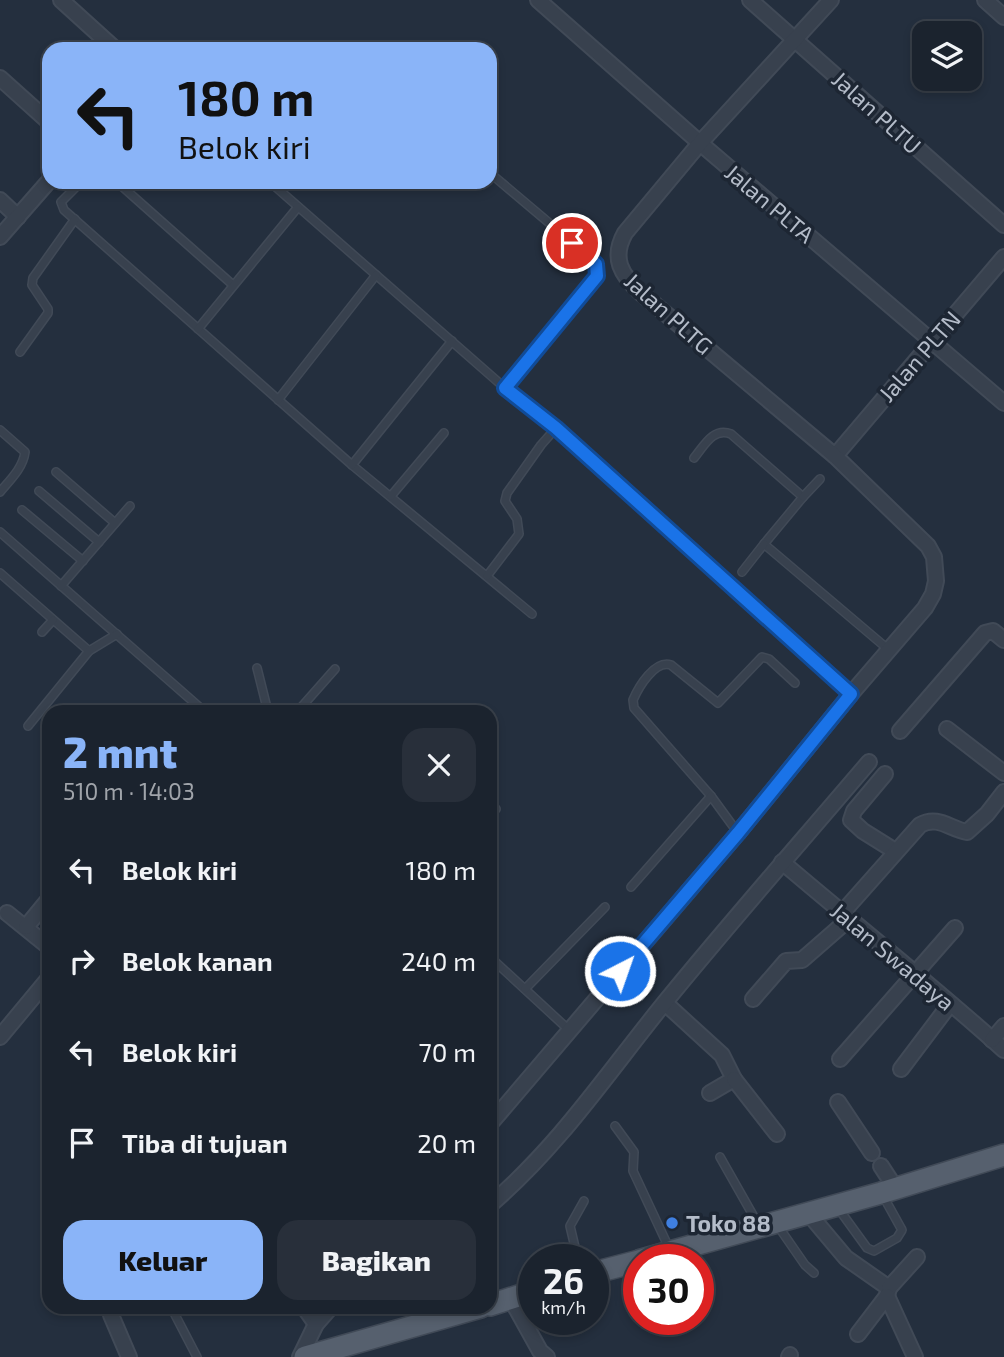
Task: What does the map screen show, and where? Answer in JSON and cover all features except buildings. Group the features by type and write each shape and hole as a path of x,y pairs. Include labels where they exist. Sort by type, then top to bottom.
{"main road":[{"path":"699,1244 889,1191 1004,1155"},
{"path":"497,1300 518,1296"},
{"path":"305,1357 450,1314"}],"street":[{"path":"61,0 107,42"},
{"name":"Jalan PLTA","path":"538,0 700,144 1004,403"},
{"name":"Jalan PLTU","path":"750,0 1004,225"},
{"name":"Jalan PLTG","path":"831,0 700,144 625,233 618,249 618,265 628,281 641,293 835,456 928,546 934,557 936,581 933,594 925,608 889,650"},
{"path":"985,0 1004,17"},
{"path":"0,78 42,116"},
{"path":"0,237 42,189"},
{"path":"0,200 18,217"},
{"name":"Jalan PLTN","path":"835,456 1004,257"},
{"path":"900,731 985,633 993,631 1004,640"},
{"path":"497,1116 738,833 889,650"},
{"path":"947,729 1004,773"},
{"path":"497,1199 561,1136 664,1003 869,762"},
{"path":"885,774 854,811 851,820 895,851"},
{"path":"754,999 786,961 802,960 846,916 895,851 920,825 929,820 939,821 961,831 969,831 1004,792"},
{"name":"Jalan Swadaya","path":"782,862 887,948 1004,1050"},
{"path":"26,927 42,908"},
{"path":"7,913 42,941"},
{"path":"841,1059 955,928"},
{"path":"0,1037 42,986"},
{"path":"664,1003 722,1055 734,1079 777,1134"},
{"path":"901,1069 950,1004"},
{"path":"992,1040 1004,1026"},
{"path":"710,1093 734,1079"},
{"path":"838,1102 876,1160 889,1191"},
{"path":"809,1213 846,1258 888,1292 915,1357"},
{"path":"858,1334 917,1257"},
{"path":"497,1305 539,1355"},
{"path":"309,1314 316,1324"},
{"path":"300,1357 316,1324 325,1314"},
{"path":"111,1315 129,1357"}],"lane":[{"path":"497,179 593,260 598,268 597,276 505,388"},
{"path":"74,189 61,202 64,210 352,465 532,614"},
{"path":"125,189 233,285"},
{"path":"278,189 505,388 556,428 851,694"},
{"path":"198,329 298,206"},
{"path":"20,352 48,313 32,281 75,219"},
{"path":"278,400 376,275"},
{"path":"352,465 452,341"},
{"path":"487,576 519,534 517,519 505,501 505,496 556,428"},
{"path":"0,430 25,452 16,473 0,492"},
{"path":"391,496 444,433"},
{"path":"694,458 716,433 731,434 803,497"},
{"path":"56,472 115,523"},
{"path":"742,572 820,479"},
{"path":"39,491 99,542"},
{"path":"61,586 130,506"},
{"path":"22,510 83,561"},
{"path":"0,532 197,705"},
{"path":"764,544 889,650"},
{"path":"0,573 89,651"},
{"path":"42,632 52,620"},
{"path":"45,705 89,651 117,634"},
{"path":"738,833 711,796 634,708 633,700 657,665 667,663 718,703 760,657 765,656 795,683"},
{"path":"257,668 266,705"},
{"path":"302,705 335,669"},
{"path":"28,726 42,709"},
{"path":"631,887 711,796"},
{"path":"525,989 606,907"},
{"path":"497,963 569,1030"},
{"path":"615,1126 634,1152 633,1171 666,1244"},
{"path":"720,1157 768,1225 814,1273"},
{"path":"836,1206 867,1248 874,1251 897,1238 902,1230 889,1191"},
{"path":"574,1244 570,1226 584,1201"},
{"path":"175,1314 197,1357"}],"place":[{"name":"Toko 88","path":"672,1223"}],"route":[{"path":"572,243 593,260 598,268 597,276 505,388 556,428 851,694 738,833 620,971"}]}
